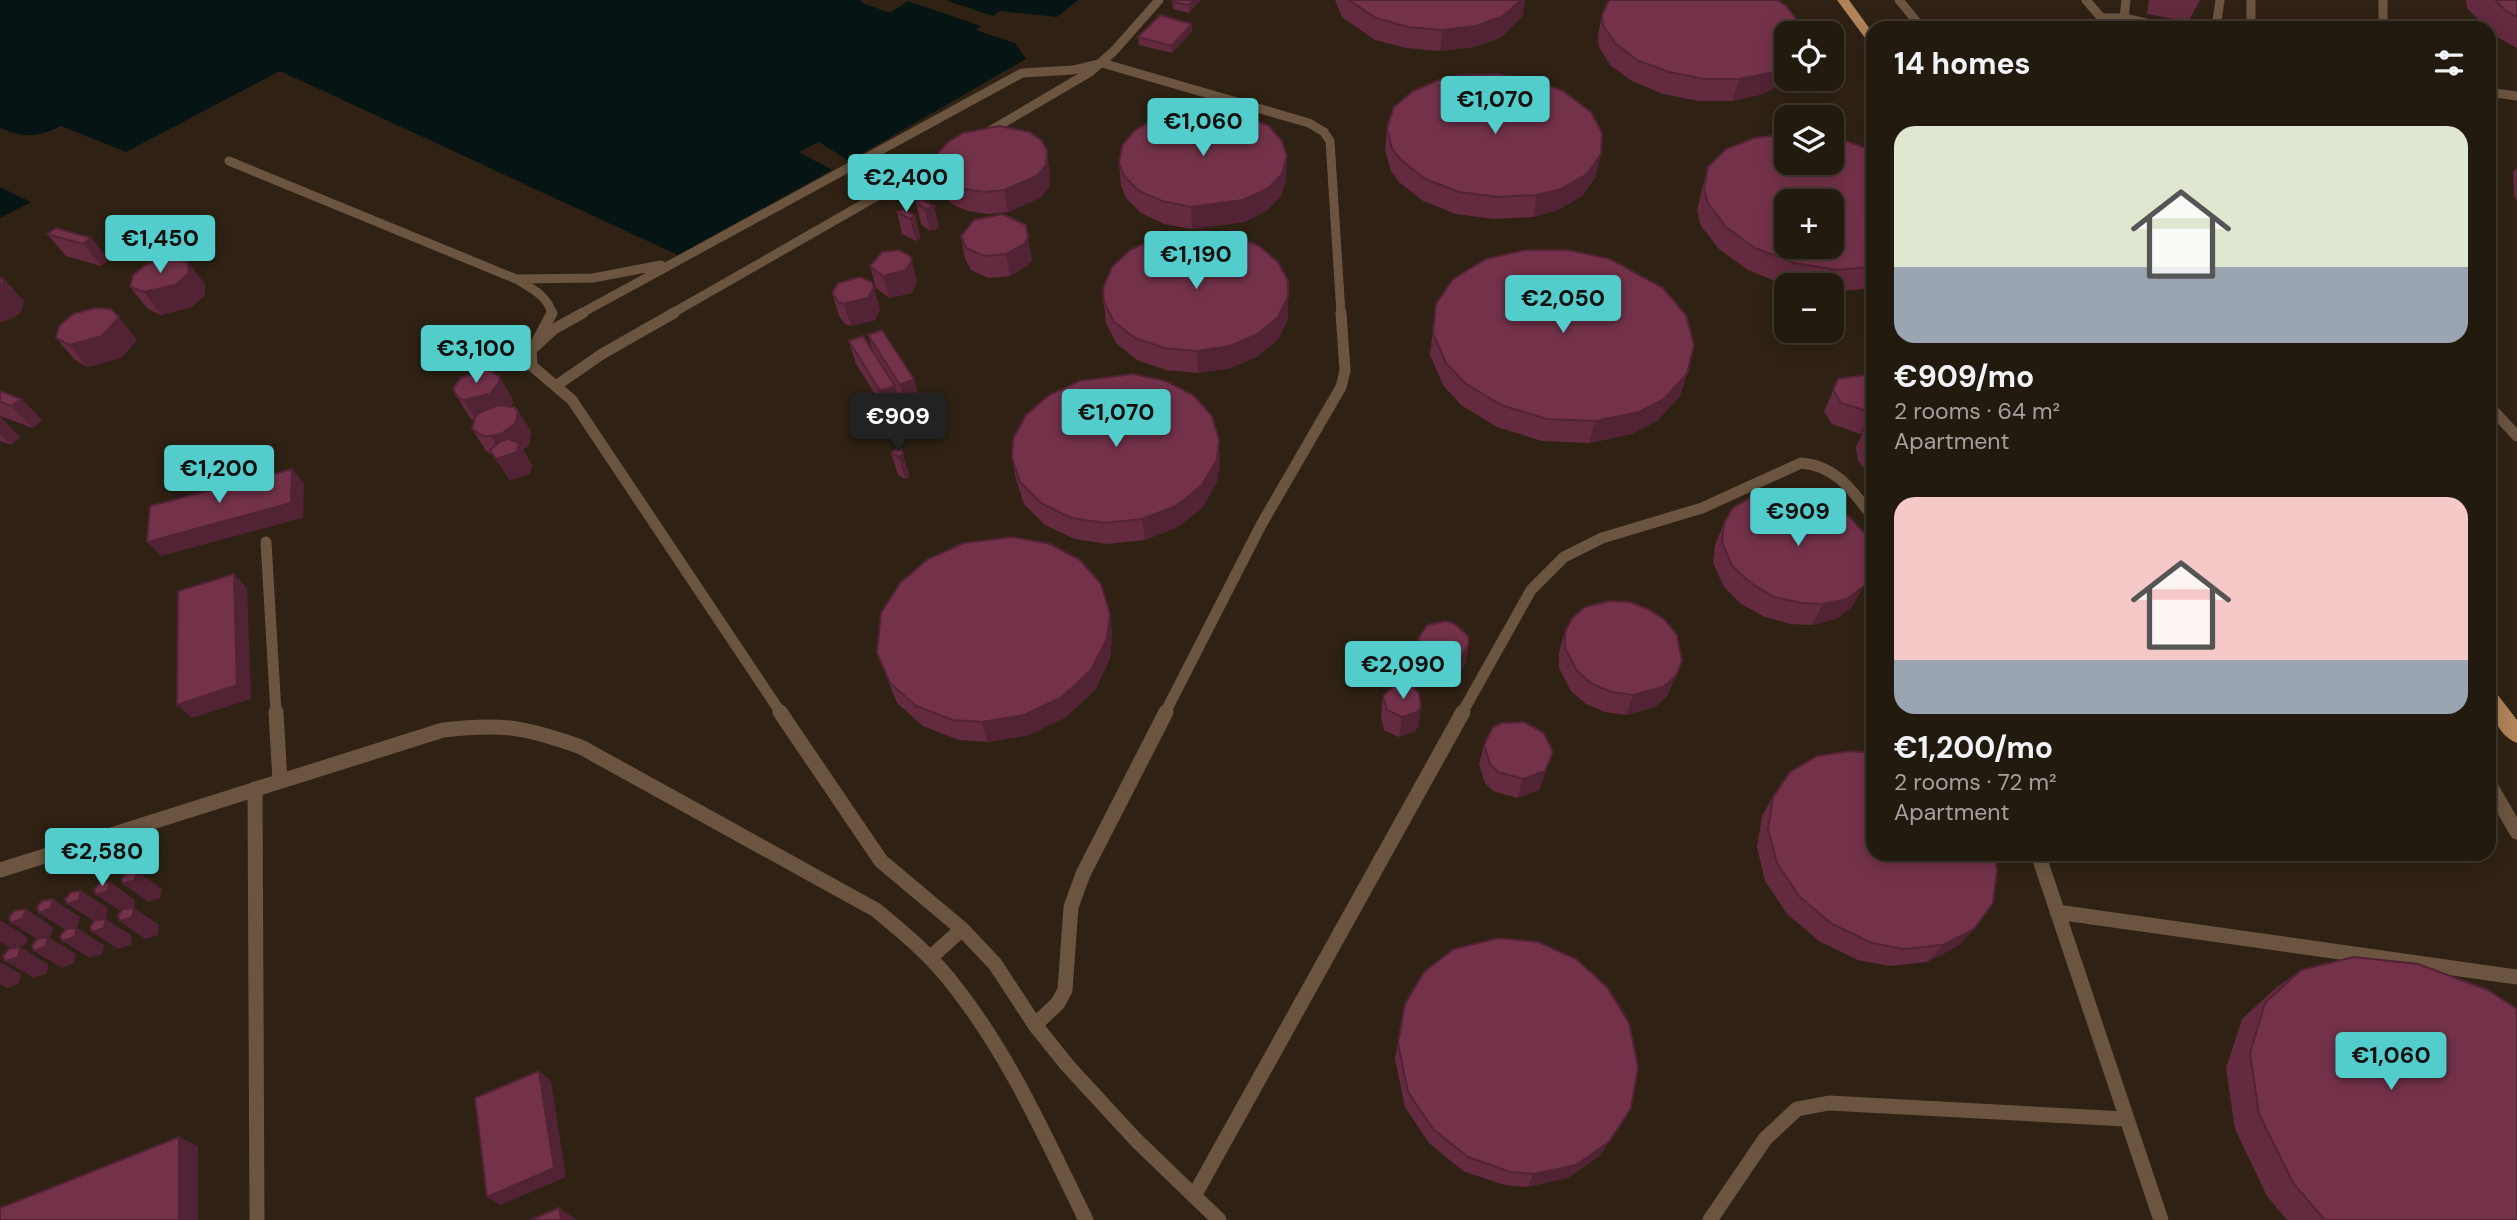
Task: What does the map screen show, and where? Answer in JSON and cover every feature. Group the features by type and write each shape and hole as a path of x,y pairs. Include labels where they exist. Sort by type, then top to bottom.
{"main road":[{"path":"1847,2 1866,30"},
{"path":"2496,706 2517,735"}],"lane":[{"path":"975,139 1072,84 1102,63 1159,0"},
{"path":"1899,0 1916,21"},
{"path":"2086,0 2104,21"},
{"path":"2124,18 2126,0"},
{"path":"2217,21 2220,0"},
{"path":"2250,21 2252,0"},
{"path":"2382,0 2383,21"},
{"path":"2101,18 2137,21"},
{"path":"530,351 554,329 1007,79 1035,71 1073,71 1102,63 1309,123 1324,132 1330,141 1345,371 1341,387 1261,525 1083,874 1071,907 1065,990 1058,1003 1035,1025"},
{"path":"2496,93 2517,96"},
{"path":"557,384 602,354 963,146"},
{"path":"229,161 516,279 547,299 552,310 550,322 530,351 532,366 557,384 572,400 881,861 905,884 962,929 995,964 1035,1025 1098,1100 1219,1220"},
{"path":"516,279 593,278 660,265 691,254"},
{"path":"2496,414 2517,436"},
{"path":"1194,1196 1524,602 1546,568 1571,550 1602,537 1685,513 1801,463 1816,463 1829,467 1843,478 1866,508"},
{"path":"266,542 280,781"},
{"path":"0,870 443,730 491,724 537,731 581,747 876,910 930,958 957,988 998,1049 1086,1220"},
{"path":"255,789 257,1220"},
{"path":"2496,796 2517,832"},
{"path":"2040,861 2161,1220"},
{"path":"2057,912 2517,977"},
{"path":"930,958 962,929"},
{"path":"1710,1220 1765,1139 1797,1109 1829,1103 2125,1119"}],"shaded area":[{"path":"0,0 862,0 860,2 890,13 908,1 981,26 976,30 1015,43 1026,59 849,161 819,142 799,152 832,170 678,255 280,71 126,152 61,126 31,135 17,134 0,128"},
{"path":"945,0 1078,0 1057,17 1000,11 993,16"},
{"path":"0,187 31,202 0,218"}],"building":[{"path":"1194,0 1189,5 1172,2"},
{"path":"1349,0 1521,0 1503,16 1476,26 1442,30 1408,27 1376,18"},
{"path":"1609,0 1777,0 1786,6 1798,21 1774,21 1774,71 1739,79 1705,79 1669,72 1637,60 1615,43 1603,25 1602,15"},
{"path":"2495,0 2517,0 2517,17 2506,11"},
{"path":"1160,15 1192,24 1171,46 1138,37"},
{"path":"1496,74 1532,79 1563,91 1591,112 1602,133 1601,154 1587,174 1561,189 1537,195 1498,197 1459,192 1425,179 1392,149 1387,128 1394,107 1413,91 1441,79 1461,75"},
{"path":"1194,109 1222,110 1247,116 1269,126 1282,141 1287,156 1282,174 1267,189 1243,200 1191,207 1162,201 1139,191 1124,176 1119,163 1122,146 1134,131 1154,119"},
{"path":"999,126 1029,132 1041,140 1047,150 1046,165 1037,176 1004,190 984,192 949,183 939,174 936,163 939,152 948,142 963,133"},
{"path":"1774,136 1774,175 1844,175 1844,140 1866,148 1866,268 1837,270 1784,259 1844,259 1844,189 1774,189 1774,255 1755,248 1726,227 1708,203 1704,189 1708,167 1726,149 1754,138"},
{"path":"922,200 934,206 925,209 916,202"},
{"path":"903,210 915,215 910,219 897,212"},
{"path":"1002,214 1026,225 1028,238 1024,244 1006,254 984,256 966,248 961,236 974,220"},
{"path":"56,228 91,238 83,244 47,234"},
{"path":"1203,231 1233,235 1259,246 1278,262 1288,281 1288,297 1278,317 1258,334 1230,346 1197,351 1164,348 1135,338 1114,322 1104,302 1103,288 1112,267 1130,250 1155,238"},
{"path":"898,250 909,255 912,260 906,270 883,276 870,266 882,252"},
{"path":"1525,250 1568,250 1610,259 1663,288 1686,315 1694,345 1687,374 1664,399 1639,412 1595,421 1547,419 1501,405 1465,383 1446,363 1433,333 1436,304 1453,279 1486,259"},
{"path":"166,258 188,262 189,273 175,285 144,292 130,287 133,275 147,264"},
{"path":"860,277 872,282 874,287 868,298 844,304 838,302 832,293 838,283"},
{"path":"94,308 111,309 119,317 102,336 69,345 56,338 59,326 73,314"},
{"path":"882,330 914,379 900,385 868,335"},
{"path":"863,336 895,386 880,391 849,341"},
{"path":"488,370 499,376 500,381 490,394 463,400 457,397 453,388 462,377"},
{"path":"1133,374 1166,381 1193,395 1212,416 1219,440 1217,460 1202,485 1176,506 1142,519 1105,523 1071,518 1041,503 1020,482 1012,457 1013,439 1026,415 1049,395 1079,381"},
{"path":"1866,376 1866,411 1841,403 1833,390 1838,379"},
{"path":"0,391 21,399 11,406 0,402"},
{"path":"498,405 514,407 518,411 516,423 501,434 491,436 483,436 472,429 475,417"},
{"path":"509,439 519,443 517,452 496,459 490,450 501,441"},
{"path":"902,449 903,455 899,457 891,453 894,450"},
{"path":"292,469 291,503 147,542 150,506"},
{"path":"1777,492 1802,494 1827,503 1849,516 1866,536 1864,586 1847,599 1823,604 1801,603 1774,597 1751,583 1732,566 1722,542 1724,523 1733,508 1751,497"},
{"path":"1013,537 1050,544 1080,560 1101,584 1110,614 1107,639 1091,670 1062,697 1024,715 982,722 953,720 916,706 890,683 877,653 881,613 900,583 928,559 964,543"},
{"path":"234,574 237,685 177,705 178,591"},
{"path":"1609,601 1630,602 1648,609 1665,620 1677,635 1682,661 1676,676 1663,687 1633,695 1612,692 1592,684 1577,671 1565,648 1565,632 1572,618 1585,607"},
{"path":"1446,621 1455,624 1468,636 1469,643 1462,657 1444,662 1426,654 1418,639 1427,625"},
{"path":"1395,685 1413,687 1419,693 1421,707 1417,712 1402,717 1387,710 1383,696"},
{"path":"1524,722 1544,733 1553,752 1545,771 1523,779 1498,772 1490,764 1484,745 1493,727 1502,723"},
{"path":"1852,751 1866,752 1866,861 1995,861 1997,870 1993,903 1974,929 1943,945 1904,949 1872,943 1832,924 1799,896 1777,863 1768,829 1773,797 1790,772 1817,756"},
{"path":"137,871 135,880 123,884 121,879 127,873"},
{"path":"110,882 108,891 96,895 94,890 99,883"},
{"path":"81,891 79,900 67,904 65,899 71,892"},
{"path":"53,899 51,908 39,913 37,907 42,901"},
{"path":"134,908 132,917 120,921 118,916 123,909"},
{"path":"26,909 23,918 11,923 9,917 14,911"},
{"path":"106,919 104,928 92,932 90,927 95,920"},
{"path":"77,928 75,937 62,941 60,936 66,929"},
{"path":"48,937 46,946 34,951 32,945 37,939"},
{"path":"1498,938 1538,942 1576,959 1607,987 1629,1023 1638,1067 1631,1108 1609,1142 1576,1165 1534,1174 1511,1172 1468,1157 1433,1129 1408,1092 1398,1043 1405,1004 1424,972 1454,949"},
{"path":"20,947 18,957 5,961 3,956 9,949"},
{"path":"2354,957 2418,964 2488,990 2517,1009 2517,1220 2325,1220 2293,1183 2259,1114 2250,1053 2265,1003 2301,970"},
{"path":"539,1071 554,1168 487,1197 475,1098"},
{"path":"179,1137 179,1220 0,1220 0,1208"},
{"path":"559,1208 561,1220 530,1220"}]}
